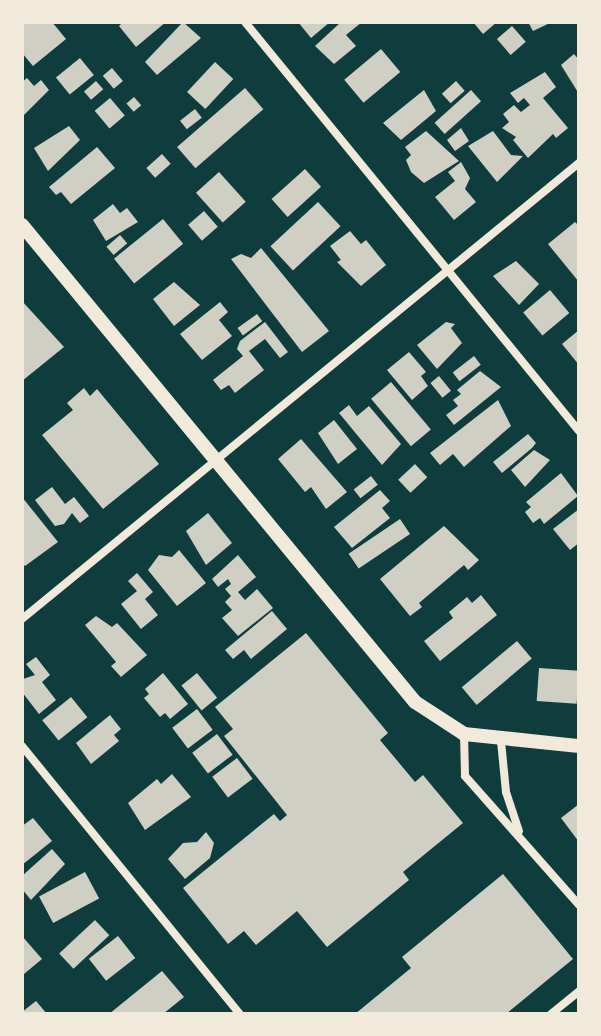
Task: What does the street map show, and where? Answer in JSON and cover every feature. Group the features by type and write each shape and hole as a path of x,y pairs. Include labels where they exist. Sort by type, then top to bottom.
{"street":[{"path":"245,22 579,431"},
{"path":"22,619 579,163"},
{"path":"22,225 405,692 464,734 501,741 579,746"},
{"path":"464,734 465,776 520,832 579,905"},
{"path":"501,741 506,792 520,832"},
{"path":"22,746 240,1014"},
{"path":"551,1014 579,991"}],"building":[{"path":"22,22 52,22 66,39 33,66 22,53"},
{"path":"123,22 166,22 136,47 119,26"},
{"path":"183,22 201,38 157,75 145,62"},
{"path":"298,22 330,22 311,38"},
{"path":"341,22 362,22 346,35 356,46 334,64 315,46"},
{"path":"473,22 497,22 483,34"},
{"path":"528,22 552,22 533,31"},
{"path":"512,26 526,42 511,55 497,39"},
{"path":"381,49 400,72 364,103 344,80"},
{"path":"574,54 579,60 579,94 561,65"},
{"path":"80,58 94,75 70,95 56,78"},
{"path":"215,62 233,79 205,109 187,92"},
{"path":"112,68 123,81 114,89 103,76"},
{"path":"545,72 556,87 543,98 568,128 556,138 553,134 528,158 513,140 516,137 502,128 509,122 503,114 514,105 521,112 530,105 524,98 518,103 510,93"},
{"path":"27,78 34,86 41,80 49,90 22,117 22,82"},
{"path":"96,81 103,89 91,100 84,91"},
{"path":"456,81 465,91 451,103 442,94"},
{"path":"245,88 263,109 195,168 177,147"},
{"path":"424,90 436,111 401,140 383,123"},
{"path":"471,90 481,101 445,134 435,123"},
{"path":"134,97 141,105 134,112 126,104"},
{"path":"110,98 125,116 109,128 95,111"},
{"path":"195,109 202,118 187,129 180,121"},
{"path":"69,126 80,140 48,171 34,148"},
{"path":"461,128 469,141 455,151 447,140"},
{"path":"426,131 459,161 424,183 411,172 406,160 411,155 405,147"},
{"path":"493,131 511,155 523,156 497,182 468,146"},
{"path":"97,147 115,168 71,204 61,192 56,195 49,187"},
{"path":"162,154 171,164 155,178 146,168"},
{"path":"461,162 470,178 465,189 476,202 454,220 435,197 455,181 448,172"},
{"path":"305,169 321,187 288,217 272,199"},
{"path":"219,172 246,202 223,222 196,193"},
{"path":"318,202 341,226 293,270 270,246"},
{"path":"113,204 120,213 127,208 138,222 106,241 93,220"},
{"path":"204,211 218,227 202,241 188,225"},
{"path":"163,219 183,244 134,284 114,259"},
{"path":"575,222 579,226 579,282 548,244"},
{"path":"350,231 361,244 366,240 386,265 361,286 337,262 341,260 330,246"},
{"path":"120,235 127,243 114,255 106,247"},
{"path":"261,248 329,331 302,352 231,259 241,254 251,258"},
{"path":"516,261 539,284 519,305 493,276"},
{"path":"174,282 200,305 174,326 153,299"},
{"path":"550,290 569,313 542,335 523,312"},
{"path":"22,301 64,347 22,381"},
{"path":"220,302 228,312 219,320 232,336 202,360 180,334"},
{"path":"257,314 262,321 243,335 238,328"},
{"path":"265,322 288,352 280,358 265,339 249,351 264,370 235,393 229,385 221,390 213,380 243,356 237,349 240,341"},
{"path":"446,322 455,324 451,328 462,343 437,369 417,345"},
{"path":"579,330 579,365 562,344"},
{"path":"409,352 426,372 421,376 428,386 412,400 387,370"},
{"path":"474,356 481,365 459,381 453,373"},
{"path":"480,371 501,387 454,425 446,415 458,406 453,400 461,394 457,390"},
{"path":"439,376 451,391 442,398 430,383"},
{"path":"391,382 431,429 411,446 371,399"},
{"path":"84,388 90,396 97,389 159,464 103,509 42,435 73,410 67,403"},
{"path":"498,400 511,426 464,467 453,454 440,465 430,453"},
{"path":"349,405 357,416 369,406 401,444 382,465 339,413"},
{"path":"334,420 357,449 338,464 318,433"},
{"path":"528,434 536,443 502,473 493,462"},
{"path":"301,439 347,492 326,509 311,487 305,492 278,459"},
{"path":"534,450 550,460 525,487 511,470"},
{"path":"415,464 427,477 410,493 398,480"},
{"path":"561,473 578,496 544,524 540,518 533,523 525,512 531,507 526,502"},
{"path":"371,476 378,485 360,498 354,490"},
{"path":"52,487 65,504 74,497 89,516 80,523 72,513 64,524 55,526 35,500"},
{"path":"380,490 390,501 382,508 390,518 352,548 334,527"},
{"path":"22,497 58,542 25,566 22,563"},
{"path":"579,509 579,543 570,550 553,529"},
{"path":"208,513 232,543 206,565 186,531"},
{"path":"400,519 410,534 359,569 349,554"},
{"path":"444,526 479,560 468,570 464,565 419,603 422,607 410,616 380,579"},
{"path":"179,550 206,583 177,606 148,570 159,555 172,557"},
{"path":"238,555 256,577 238,592 245,600 257,589 273,608 238,636 222,618 232,610 225,602 231,596 225,589 231,584 228,579 218,587 212,579"},
{"path":"137,573 153,592 145,599 158,615 141,629 121,604 137,591 128,581"},
{"path":"481,595 497,615 440,661 424,641 453,618 449,612 467,597 472,603"},
{"path":"272,611 287,629 251,659 244,650 233,659 225,650"},
{"path":"96,616 112,627 117,623 147,655 121,677 111,666 116,662 85,625"},
{"path":"306,633 388,733 380,740 415,782 423,775 463,823 403,872 409,880 327,947 297,911 256,945 244,931 228,944 183,888 274,814 280,821 287,815 224,736 233,729 215,707"},
{"path":"517,641 532,659 477,705 462,687"},
{"path":"36,657 50,675 42,682 56,700 39,714 22,692 23,679 35,675 26,664"},
{"path":"539,668 579,671 577,704 537,701"},
{"path":"163,673 188,704 170,719 165,713 160,717 144,698 149,694 145,689"},
{"path":"197,673 217,698 202,710 181,686"},
{"path":"71,697 87,717 59,740 42,720"},
{"path":"197,709 213,730 188,748 172,728"},
{"path":"110,715 121,729 114,735 119,741 91,764 76,743"},
{"path":"217,734 233,755 208,773 192,753"},
{"path":"237,758 253,779 228,797 212,777"},
{"path":"172,774 191,797 145,830 128,803 157,779 161,784"},
{"path":"579,804 579,842 561,818"},
{"path":"33,818 52,841 22,865 22,826"},
{"path":"206,832 214,843 210,858 185,879 168,859 183,843 197,842"},
{"path":"52,849 65,864 31,900 22,889 22,876"},
{"path":"85,872 99,898 53,923 39,896"},
{"path":"503,874 573,959 506,1014 355,1014 411,968 402,957"},
{"path":"95,920 109,935 73,969 59,953"},
{"path":"22,936 42,959 24,974 22,971"},
{"path":"118,936 135,958 106,981 89,959"},
{"path":"162,971 184,997 163,1014 109,1014"},
{"path":"36,1001 47,1014 22,1014 22,1012"}]}
